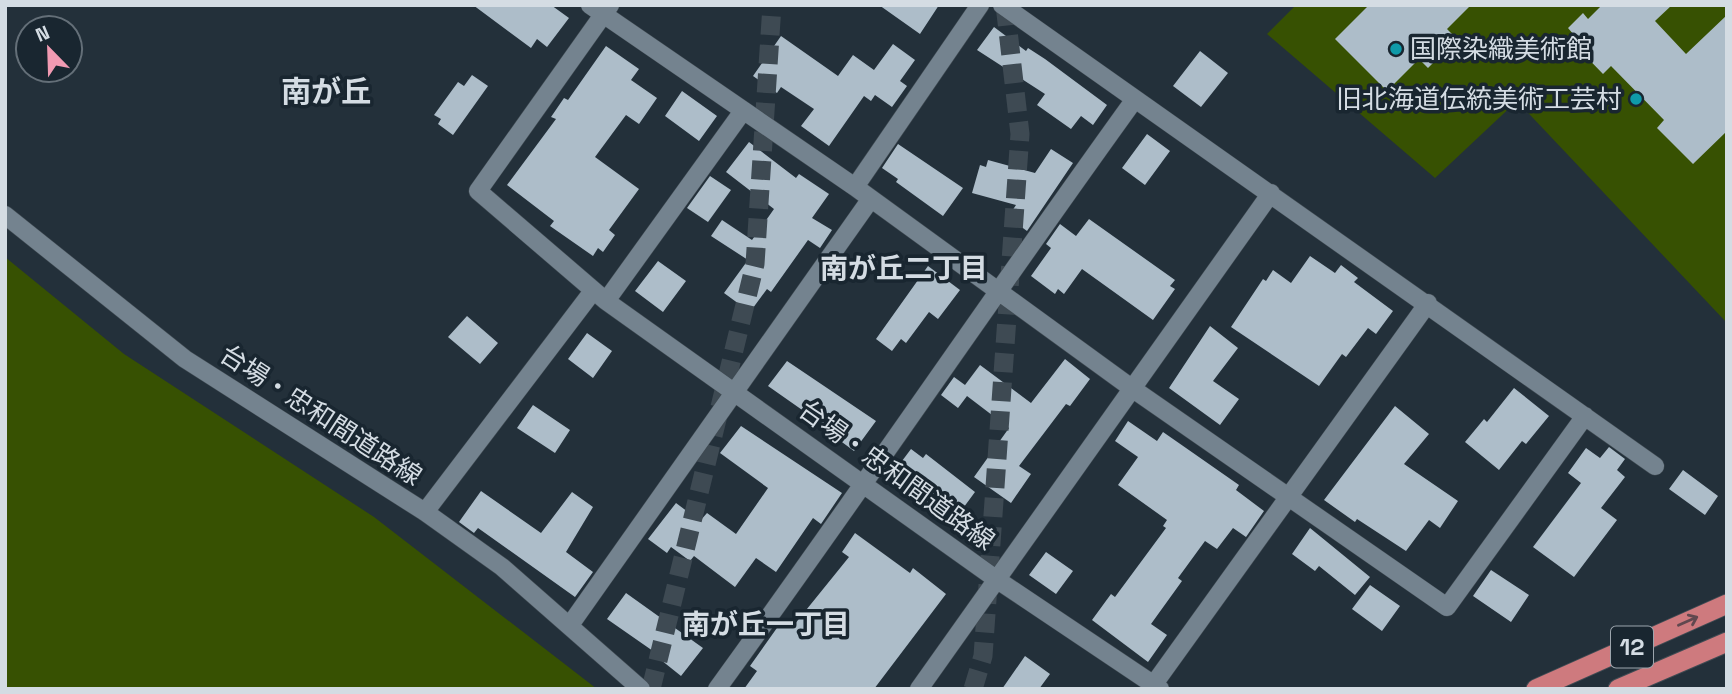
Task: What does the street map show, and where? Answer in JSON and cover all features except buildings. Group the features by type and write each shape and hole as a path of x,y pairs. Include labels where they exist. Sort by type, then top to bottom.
{"highway":[{"name":"12","path":"1536,689 1727,604"},
{"name":"12","path":"1618,689 1727,642"}],"street":[{"path":"855,187 980,5"},
{"path":"1002,5 1655,466"},
{"path":"743,111 599,296 478,191 601,9 855,187 1133,389 1447,607 1585,416"},
{"path":"717,689 865,486 997,291 1135,99"},
{"path":"919,689 1271,193"},
{"path":"570,625 870,200"},
{"name":"台場・忠和間道路線","path":"5,215 185,359 425,512 599,296 996,579 1157,686"},
{"path":"1157,686 1289,495 1427,303"},
{"path":"425,512 502,567 641,689"}],"green space":[{"path":"1296,5 1727,5 1727,323 1517,101 1435,178 1267,34"},
{"path":"5,257 124,354 374,517 597,689 5,689"}],"tunnel":[{"path":"651,689 755,264 772,5"},
{"path":"973,689 983,656 1020,134 1005,5"}],"place":[{"name":"国際染織美術館","path":"1396,49"},
{"name":"旧北海道伝統美術工芸村","path":"1636,99"}],"district":[{"name":"南が丘","path":"326,92"},
{"name":"南が丘二丁目","path":"904,268"},
{"name":"南が丘一丁目","path":"766,624"}]}
